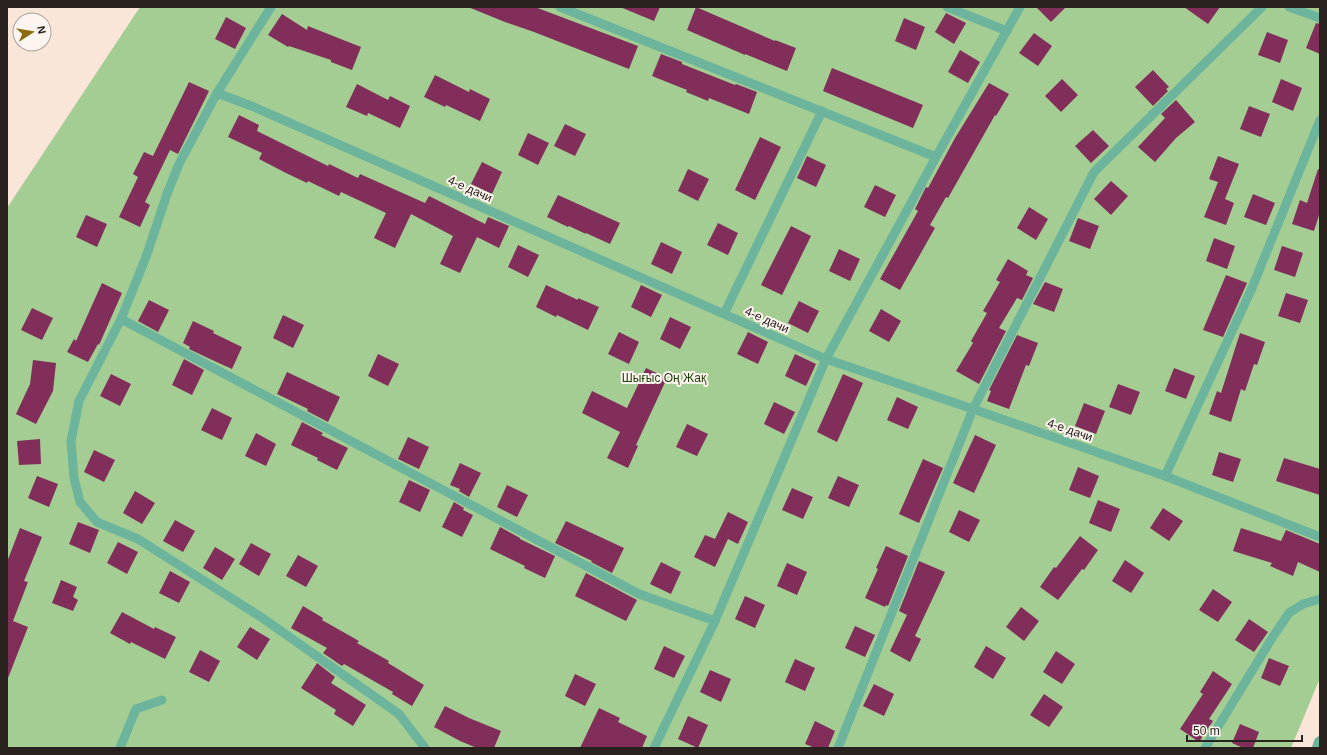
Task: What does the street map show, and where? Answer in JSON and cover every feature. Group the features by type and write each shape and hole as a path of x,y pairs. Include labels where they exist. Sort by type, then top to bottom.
{"street":[{"path":"1318,748 1320,742"}],"lane":[{"path":"271,7 216,93 179,164 167,194 146,257 121,319 79,401 71,441 74,478 80,502 97,522 138,539 255,613 399,714 425,748"},
{"path":"560,7 936,156"},
{"path":"947,7 1007,31"},
{"path":"654,748 715,622 826,360 936,156 1020,7"},
{"path":"838,748 974,409 1094,172 1262,7"},
{"path":"1290,7 1320,18"},
{"name":"4-е дачи","path":"216,93 254,107 826,360 974,409 1165,476 1320,537"},
{"path":"724,314 822,111"},
{"path":"1165,476 1252,288 1320,120"},
{"path":"121,319 638,594 715,622"},
{"path":"1205,748 1272,638 1289,613 1303,604 1320,599"},
{"path":"120,748 136,709 162,700"}],"green space":[{"name":"Шығыс Оң Жақ","path":"140,7 1320,7 1320,678 1291,748 7,748 7,208"}],"building":[{"path":"468,7 535,7 638,46 629,69"},
{"path":"620,7 660,7 654,21"},
{"path":"696,7 775,41 796,48 787,71 687,30"},
{"path":"1036,7 1066,7 1051,22"},
{"path":"1184,7 1220,7 1208,24"},
{"path":"946,13 966,23 954,44 935,32"},
{"path":"282,14 307,30 308,26 361,47 352,70 331,62 331,60 289,46 288,47 268,35"},
{"path":"226,17 246,28 235,49 215,39"},
{"path":"904,18 925,27 916,50 895,41"},
{"path":"1316,23 1320,24 1320,54 1306,48"},
{"path":"1267,32 1288,40 1280,63 1258,55"},
{"path":"1034,33 1052,46 1038,66 1019,53"},
{"path":"960,50 980,62 968,83 948,72"},
{"path":"661,54 735,85 736,84 757,92 749,114 709,98 708,101 686,92 687,90 652,76"},
{"path":"832,68 923,105 913,128 823,91"},
{"path":"1153,70 1169,87 1166,89 1168,91 1153,106 1135,87"},
{"path":"435,75 469,92 470,89 490,99 480,121 446,105 445,107 424,97"},
{"path":"1062,79 1078,95 1061,112 1045,96"},
{"path":"1281,79 1302,88 1293,111 1272,102"},
{"path":"189,82 209,91 178,154 170,150 145,202 150,205 140,227 119,217 138,177 133,174 144,152 153,156"},
{"path":"989,83 1009,94 996,116 995,115 948,198 946,197 930,225 935,228 900,290 880,279 918,211 915,209 926,187 928,188 955,138"},
{"path":"357,84 388,100 390,96 410,106 400,128 368,113 367,116 346,107"},
{"path":"1176,100 1195,122 1176,138 1155,162 1138,147 1165,118 1161,114"},
{"path":"1249,106 1270,114 1261,137 1240,129"},
{"path":"239,115 259,125 257,131 328,166 329,164 358,178 360,174 425,203 429,196 485,224 488,217 509,226 499,248 477,237 460,273 440,264 453,236 411,214 395,248 374,238 386,213 341,192 339,196 308,181 307,183 259,159 262,153 228,137"},
{"path":"565,124 586,134 575,156 554,146"},
{"path":"1093,130 1109,146 1091,163 1075,146"},
{"path":"528,133 549,143 538,165 518,155"},
{"path":"760,137 781,147 755,200 735,190"},
{"path":"807,156 826,165 816,187 797,178"},
{"path":"1218,156 1239,164 1225,199 1234,203 1226,225 1204,217 1218,182 1209,179"},
{"path":"482,162 502,172 492,194 471,184"},
{"path":"688,169 709,179 698,201 678,191"},
{"path":"1318,169 1320,170 1320,212 1314,231 1292,224 1300,200 1307,203"},
{"path":"1111,181 1128,196 1111,215 1094,199"},
{"path":"875,185 896,195 885,217 864,207"},
{"path":"1253,194 1275,203 1266,225 1244,217"},
{"path":"558,195 620,223 610,244 547,217"},
{"path":"1029,207 1048,219 1036,240 1017,228"},
{"path":"86,215 107,224 97,247 76,237"},
{"path":"1078,218 1099,226 1090,249 1069,241"},
{"path":"718,223 738,233 728,255 707,245"},
{"path":"791,226 811,236 782,295 761,285"},
{"path":"1214,238 1235,246 1227,269 1206,261"},
{"path":"661,242 682,252 672,274 651,264"},
{"path":"518,245 539,255 528,277 508,267"},
{"path":"1282,246 1303,253 1295,277 1274,270"},
{"path":"839,249 860,259 850,281 829,271"},
{"path":"1008,259 1028,271 1026,275 1033,278 1022,300 1017,298 999,328 1006,331 979,384 956,371 973,343 971,341 987,313 983,311 1000,282 996,280"},
{"path":"1226,275 1247,283 1223,337 1203,330"},
{"path":"1045,282 1063,289 1054,312 1033,304"},
{"path":"102,283 122,293 99,345 98,344 88,362 67,352 74,339 76,341"},
{"path":"546,285 578,300 578,298 599,307 588,330 536,307"},
{"path":"641,285 662,295 651,317 631,307"},
{"path":"1286,293 1308,300 1300,323 1278,316"},
{"path":"149,300 169,310 158,332 138,321"},
{"path":"799,301 819,311 808,333 788,323"},
{"path":"32,308 53,318 42,340 21,330"},
{"path":"881,309 901,321 889,342 869,331"},
{"path":"283,315 304,325 293,348 273,338"},
{"path":"670,317 691,327 680,349 660,339"},
{"path":"193,321 214,331 213,333 242,347 232,369 189,349 190,347 183,343"},
{"path":"619,332 639,342 629,364 608,354"},
{"path":"748,332 768,342 758,364 737,354"},
{"path":"1240,333 1265,342 1257,365 1254,364 1245,391 1241,389 1231,422 1209,414 1217,391 1221,393"},
{"path":"1017,335 1038,343 1029,366 1026,365 1009,409 987,401 991,391 989,390"},
{"path":"378,354 399,364 388,386 368,376"},
{"path":"795,354 816,364 806,386 785,376"},
{"path":"184,359 204,370 192,395 172,385"},
{"path":"33,360 56,363 53,391 36,424 16,414 30,384"},
{"path":"646,368 667,378 636,445 638,446 628,468 607,458 620,432 582,413 592,391 627,408"},
{"path":"1174,368 1195,376 1186,399 1165,391"},
{"path":"287,372 340,397 328,422 307,411 308,409 277,394"},
{"path":"111,374 131,384 120,406 100,396"},
{"path":"843,374 863,383 837,442 817,432"},
{"path":"1118,384 1140,392 1131,415 1109,407"},
{"path":"897,397 918,407 908,429 887,420"},
{"path":"774,402 795,412 784,434 764,424"},
{"path":"1084,403 1105,411 1096,434 1075,426"},
{"path":"212,408 232,418 222,440 201,430"},
{"path":"302,422 323,433 321,435 348,448 337,470 317,460 318,458 291,445"},
{"path":"687,424 708,434 697,456 676,447"},
{"path":"256,433 276,444 266,466 245,456"},
{"path":"975,435 996,445 974,493 953,483"},
{"path":"408,437 429,447 419,469 398,459"},
{"path":"40,439 41,464 19,465 17,441"},
{"path":"94,450 115,460 104,482 84,472"},
{"path":"1219,452 1241,459 1233,482 1212,475"},
{"path":"1284,458 1320,469 1320,495 1276,481"},
{"path":"923,459 943,468 919,523 899,514"},
{"path":"460,463 481,473 469,497 459,491 460,489 450,485"},
{"path":"1078,467 1099,476 1090,498 1069,490"},
{"path":"37,476 58,484 49,507 28,498"},
{"path":"838,476 859,485 849,507 828,498"},
{"path":"409,480 430,490 420,512 399,502"},
{"path":"507,485 528,495 517,517 497,507"},
{"path":"792,488 813,497 803,519 782,510"},
{"path":"135,491 155,503 142,524 123,513"},
{"path":"1098,500 1120,509 1111,532 1089,523"},
{"path":"454,502 464,508 463,510 473,515 462,537 442,527"},
{"path":"1163,508 1183,521 1169,541 1150,528"},
{"path":"959,510 980,520 969,542 949,532"},
{"path":"728,512 748,522 738,544 728,539 715,567 694,557 705,535 715,539"},
{"path":"175,520 195,531 183,552 163,541"},
{"path":"566,521 624,548 612,573 591,562 592,561 555,543"},
{"path":"78,522 99,530 90,553 69,544"},
{"path":"500,527 520,539 555,556 545,578 524,568 525,566 490,549"},
{"path":"20,528 42,537 24,581 28,582 13,621 28,627 8,678 7,562"},
{"path":"1241,528 1281,541 1286,530 1320,544 1320,572 1298,562 1293,576 1270,566 1272,563 1233,551"},
{"path":"1080,536 1098,550 1084,570 1082,569 1058,600 1040,587 1054,567 1056,568"},
{"path":"118,542 138,552 127,574 107,563"},
{"path":"251,543 271,554 259,576 239,564"},
{"path":"886,546 908,556 888,606 886,605 885,607 865,598"},
{"path":"215,547 235,559 222,580 203,568"},
{"path":"298,555 318,566 306,587 286,576"},
{"path":"1125,560 1144,573 1131,593 1112,581"},
{"path":"919,561 945,572 915,636 921,639 910,662 890,651 907,615 899,611"},
{"path":"661,562 681,572 671,594 650,584"},
{"path":"787,563 807,572 797,595 777,586"},
{"path":"170,571 190,582 179,603 159,593"},
{"path":"586,573 637,600 626,621 575,596"},
{"path":"61,580 77,587 73,597 78,600 73,611 52,603"},
{"path":"1213,589 1232,602 1218,622 1199,610"},
{"path":"745,596 765,605 755,628 735,619"},
{"path":"303,606 323,618 322,620 359,641 357,643 389,661 388,663 424,685 412,706 392,694 393,692 344,664 342,666 323,653 327,648 291,628"},
{"path":"1021,607 1039,621 1024,641 1006,627"},
{"path":"122,612 154,629 155,627 176,637 165,659 131,642 130,644 110,633"},
{"path":"1249,619 1268,632 1254,652 1235,640"},
{"path":"855,626 875,635 865,657 845,648"},
{"path":"250,627 270,639 257,660 237,647"},
{"path":"664,646 685,656 674,678 654,669"},
{"path":"986,646 1006,658 993,679 974,667"},
{"path":"200,650 220,661 209,682 189,672"},
{"path":"1056,651 1075,664 1062,684 1043,672"},
{"path":"1269,658 1289,666 1280,686 1261,678"},
{"path":"795,659 815,668 805,691 785,682"},
{"path":"317,663 335,677 331,683 366,705 353,726 334,714 336,710 301,688"},
{"path":"710,670 731,679 721,702 700,692"},
{"path":"1213,671 1232,684 1209,719 1213,721 1199,742 1180,729 1203,694 1200,692"},
{"path":"575,674 596,684 585,706 565,696"},
{"path":"874,684 894,694 884,716 863,706"},
{"path":"1044,694 1063,707 1049,727 1030,715"},
{"path":"445,706 501,731 494,748 477,748 434,727"},
{"path":"599,708 620,718 618,722 647,736 642,748 580,748"},
{"path":"688,716 708,725 698,748 678,739"},
{"path":"815,721 835,731 828,748 815,748 805,744"},
{"path":"1240,724 1259,732 1253,748 1243,748 1232,743"}]}
